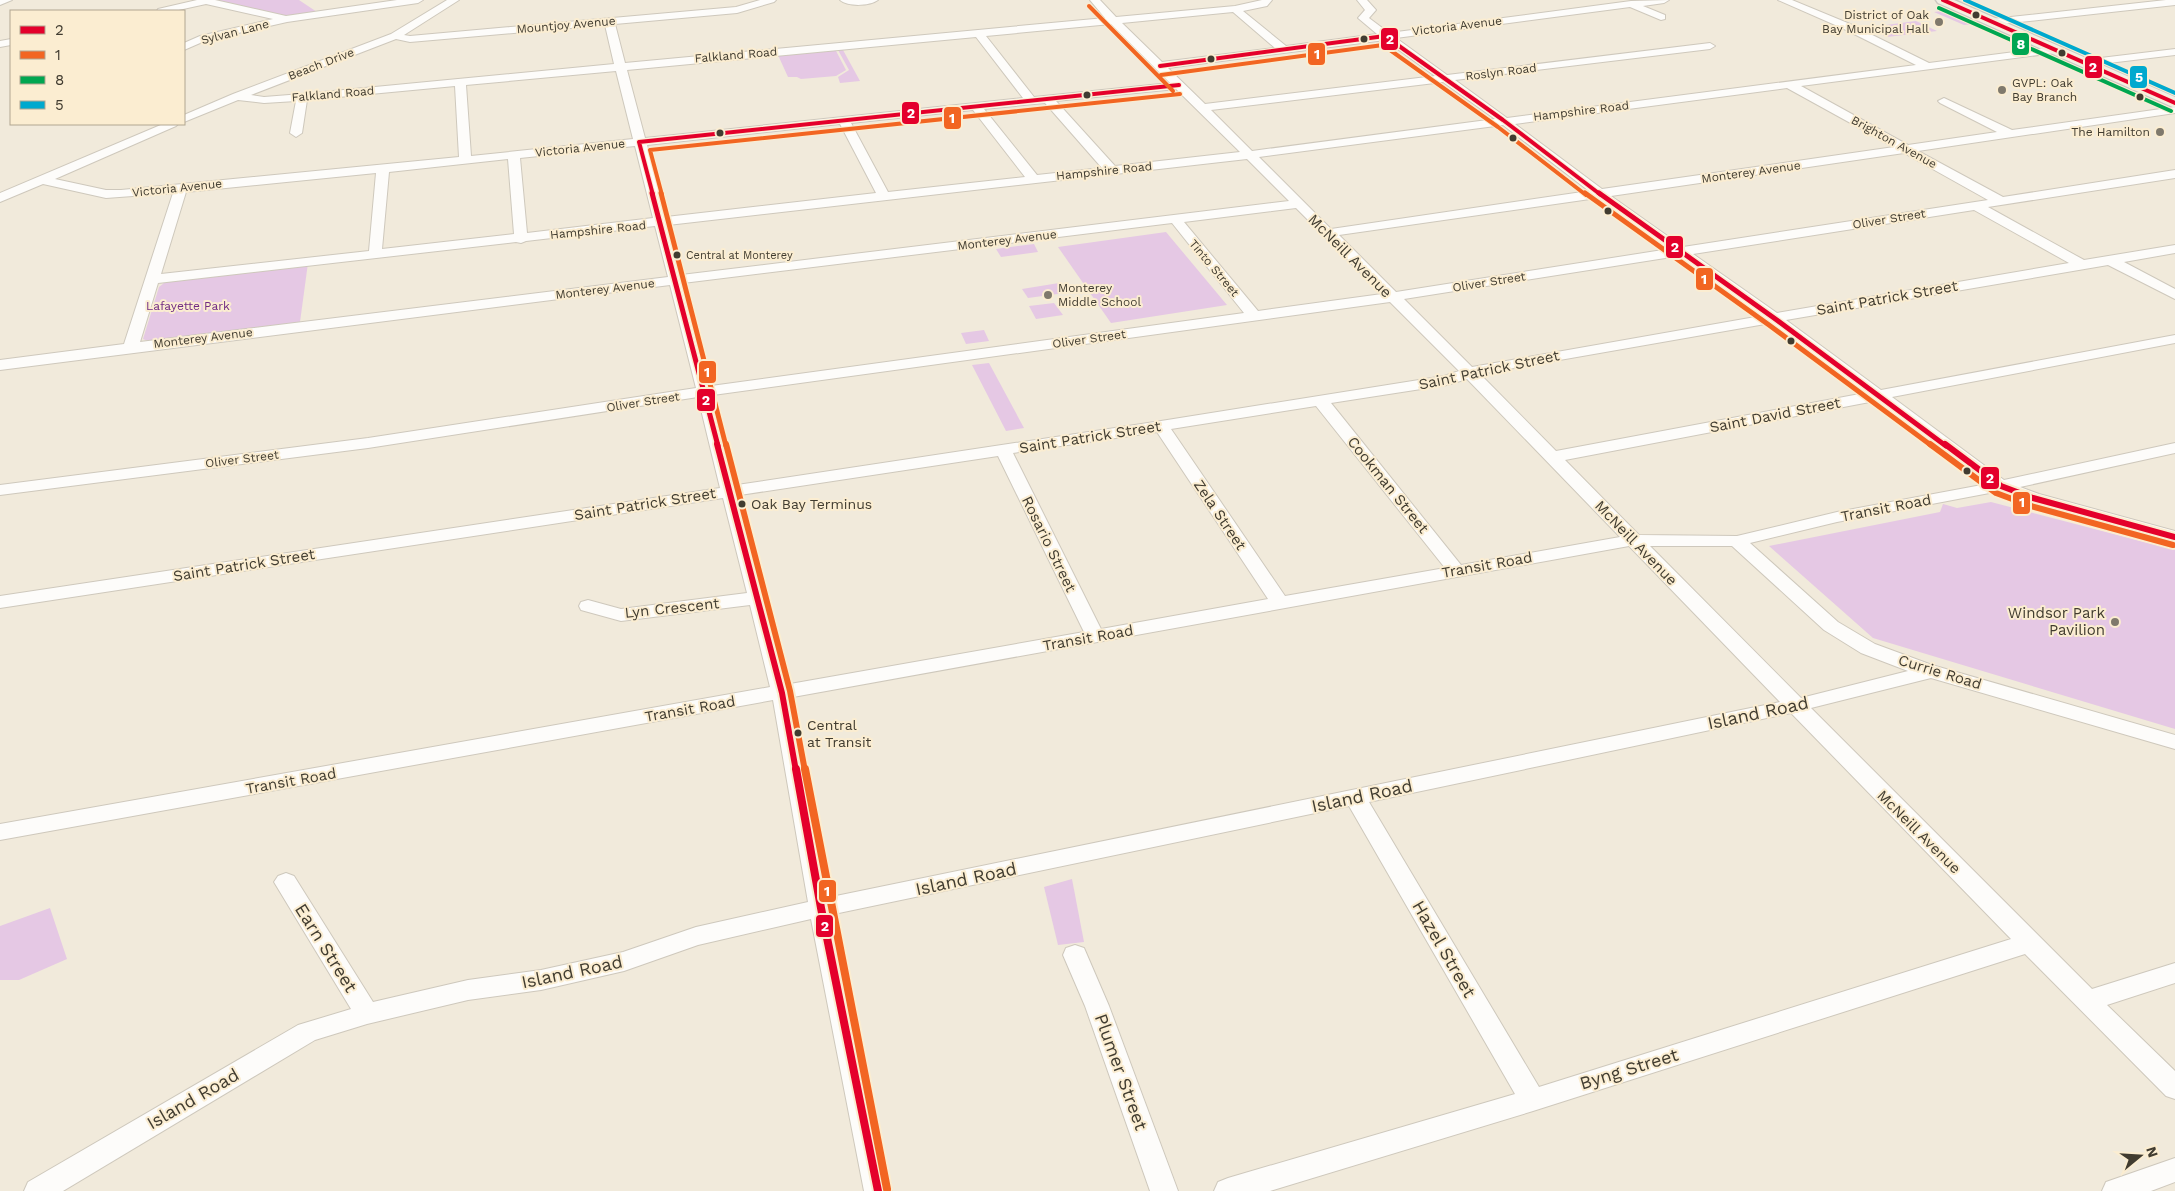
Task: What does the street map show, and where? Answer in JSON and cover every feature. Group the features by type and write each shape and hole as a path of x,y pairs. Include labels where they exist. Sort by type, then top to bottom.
{"main road":[{"path":"1943,0 2175,104"}],"street":[{"path":"0,2 7,0"},
{"name":"Sylvan Lane","path":"185,47 204,38 286,20 390,2 418,0"},
{"name":"Beach Drive","path":"185,119 238,96 395,36 454,0"},
{"name":"Mountjoy Avenue","path":"395,36 410,39 737,10 771,0"},
{"path":"845,0 849,2 873,0"},
{"name":"McNeill Avenue","path":"1095,0 1469,372 1794,706 2175,1088"},
{"path":"1194,0 1205,11"},
{"path":"1235,9 1264,4 1267,0"},
{"path":"1362,0 1371,10 1363,18 1385,36 1504,120 1600,194 1774,318 2001,486 2034,498 2175,537"},
{"name":"Victoria Avenue","path":"1160,66 1627,2 1664,0"},
{"path":"1783,0 1846,26 1927,66"},
{"path":"166,10 206,1 286,20"},
{"path":"1627,2 1661,17"},
{"path":"1992,22 2175,2"},
{"path":"1235,9 1283,49"},
{"name":"Falkland Road","path":"238,96 264,100 302,97 1235,9"},
{"path":"609,22 782,693 821,908 878,1191"},
{"path":"978,32 1031,101"},
{"name":"Roslyn Road","path":"1202,108 1710,46"},
{"name":"Hampshire Road","path":"153,279 375,256 1249,155 1504,120 2054,50"},
{"path":"2084,63 2175,52"},
{"path":"460,82 465,160"},
{"name":"Brighton Avenue","path":"1788,84 2000,201"},
{"name":"Victoria Avenue","path":"42,180 106,194 180,188 383,169 1179,85"},
{"path":"296,133 302,97"},
{"path":"1048,99 1111,170"},
{"path":"1944,101 2010,134"},
{"path":"977,106 1033,179"},
{"name":"Monterey Avenue","path":"1328,233 2175,110"},
{"path":"844,120 884,197"},
{"path":"0,198 170,125"},
{"path":"514,155 521,239"},
{"path":"375,256 383,169"},
{"name":"Oliver Street","path":"0,490 368,443 703,392 1255,317 2175,174"},
{"path":"131,348 180,188"},
{"name":"Monterey Avenue","path":"0,364 1299,204"},
{"path":"1976,205 2082,265"},
{"name":"Tinto Street","path":"1175,219 1255,317"},
{"name":"Saint Patrick Street","path":"0,602 1161,426 1447,380 1483,368 2175,249"},
{"path":"2110,260 2175,295"},
{"name":"Saint David Street","path":"1553,457 2175,339"},
{"name":"Cookman Street","path":"1320,400 1456,570"},
{"name":"Zela Street","path":"1161,426 1280,603"},
{"name":"Transit Road","path":"0,832 1632,540 1737,541 1837,517 2001,486 2175,448"},
{"name":"Rosario Street","path":"1003,450 1096,637"},
{"name":"Currie Road","path":"1737,541 1846,637 1869,649 1933,671 2175,742"},
{"name":"Lyn Crescent","path":"588,606 621,615 756,598"},
{"name":"Island Road","path":"38,1191 307,1032 367,1014 468,990 542,980 615,964 728,928 1794,706 1933,671"},
{"name":"Hazel Street","path":"1355,797 1533,1100"},
{"name":"Earn Street","path":"286,882 367,1014"},
{"name":"Byng Street","path":"1228,1191 1533,1100 2029,943"},
{"name":"Plumer Street","path":"1075,955 1098,1006 1164,1191"},
{"path":"2087,1001 2175,973"},
{"path":"2116,1191 2175,1170"}],"green space":[{"path":"213,0 299,0 317,12 287,17"},
{"path":"1951,10 1973,20 1971,22 1975,24 1964,25 1934,12"},
{"path":"1916,21 1937,31 1887,37 1863,26 1871,27"},
{"path":"835,49 846,70 836,76 801,79 788,77 778,55"},
{"path":"838,50 843,50 860,81 840,83 838,77 849,70"},
{"path":"1166,232 1227,305 1111,323 1058,247"},
{"path":"1034,244 1038,252 1001,257 996,249"},
{"name":"Lafayette Park","path":"308,263 300,322 148,341 143,339 159,287 169,279"},
{"path":"1059,283 1065,293 1028,298 1022,289"},
{"path":"1054,303 1063,315 1036,319 1029,306"},
{"path":"984,330 989,341 966,344 961,333"},
{"path":"989,363 1024,428 1006,431 972,365"},
{"path":"1991,502 2175,550 2175,729 1873,638 1769,546 1940,512 1943,504 1957,508"},
{"path":"1072,879 1084,942 1058,945 1044,887"},
{"path":"50,908 67,959 19,980 0,980 0,926"}],"transit line":[{"name":"2","path":"1943,0 2175,103"},
{"name":"5","path":"1965,0 2175,93"},
{"name":"1","path":"1089,6 1173,91"},
{"name":"8","path":"1939,8 2171,111"},
{"name":"2","path":"1160,66 1385,36 1503,120 1600,194 1774,318 2001,486 2033,498 2175,537"},
{"name":"1","path":"1161,75 1383,45 1498,127 1595,201 1769,325 1996,493 2031,506 2173,545"},
{"name":"2","path":"878,1191 821,908 782,693 639,142 1179,85"},
{"name":"1","path":"887,1189 830,906 790,691 650,150 1180,94"}],"place":[{"name":"District of Oak Bay Municipal Hall","path":"1939,22"},
{"name":"GVPL: Oak Bay Branch","path":"2002,90"},
{"name":"The Hamilton","path":"2160,132"},
{"name":"Central at Monterey","path":"677,255"},
{"name":"Monterey Middle School","path":"1048,295"},
{"name":"Oak Bay Terminus","path":"742,504"},
{"name":"Windsor Park Pavilion","path":"2115,622"},
{"name":"Central at Transit","path":"798,733"}]}
